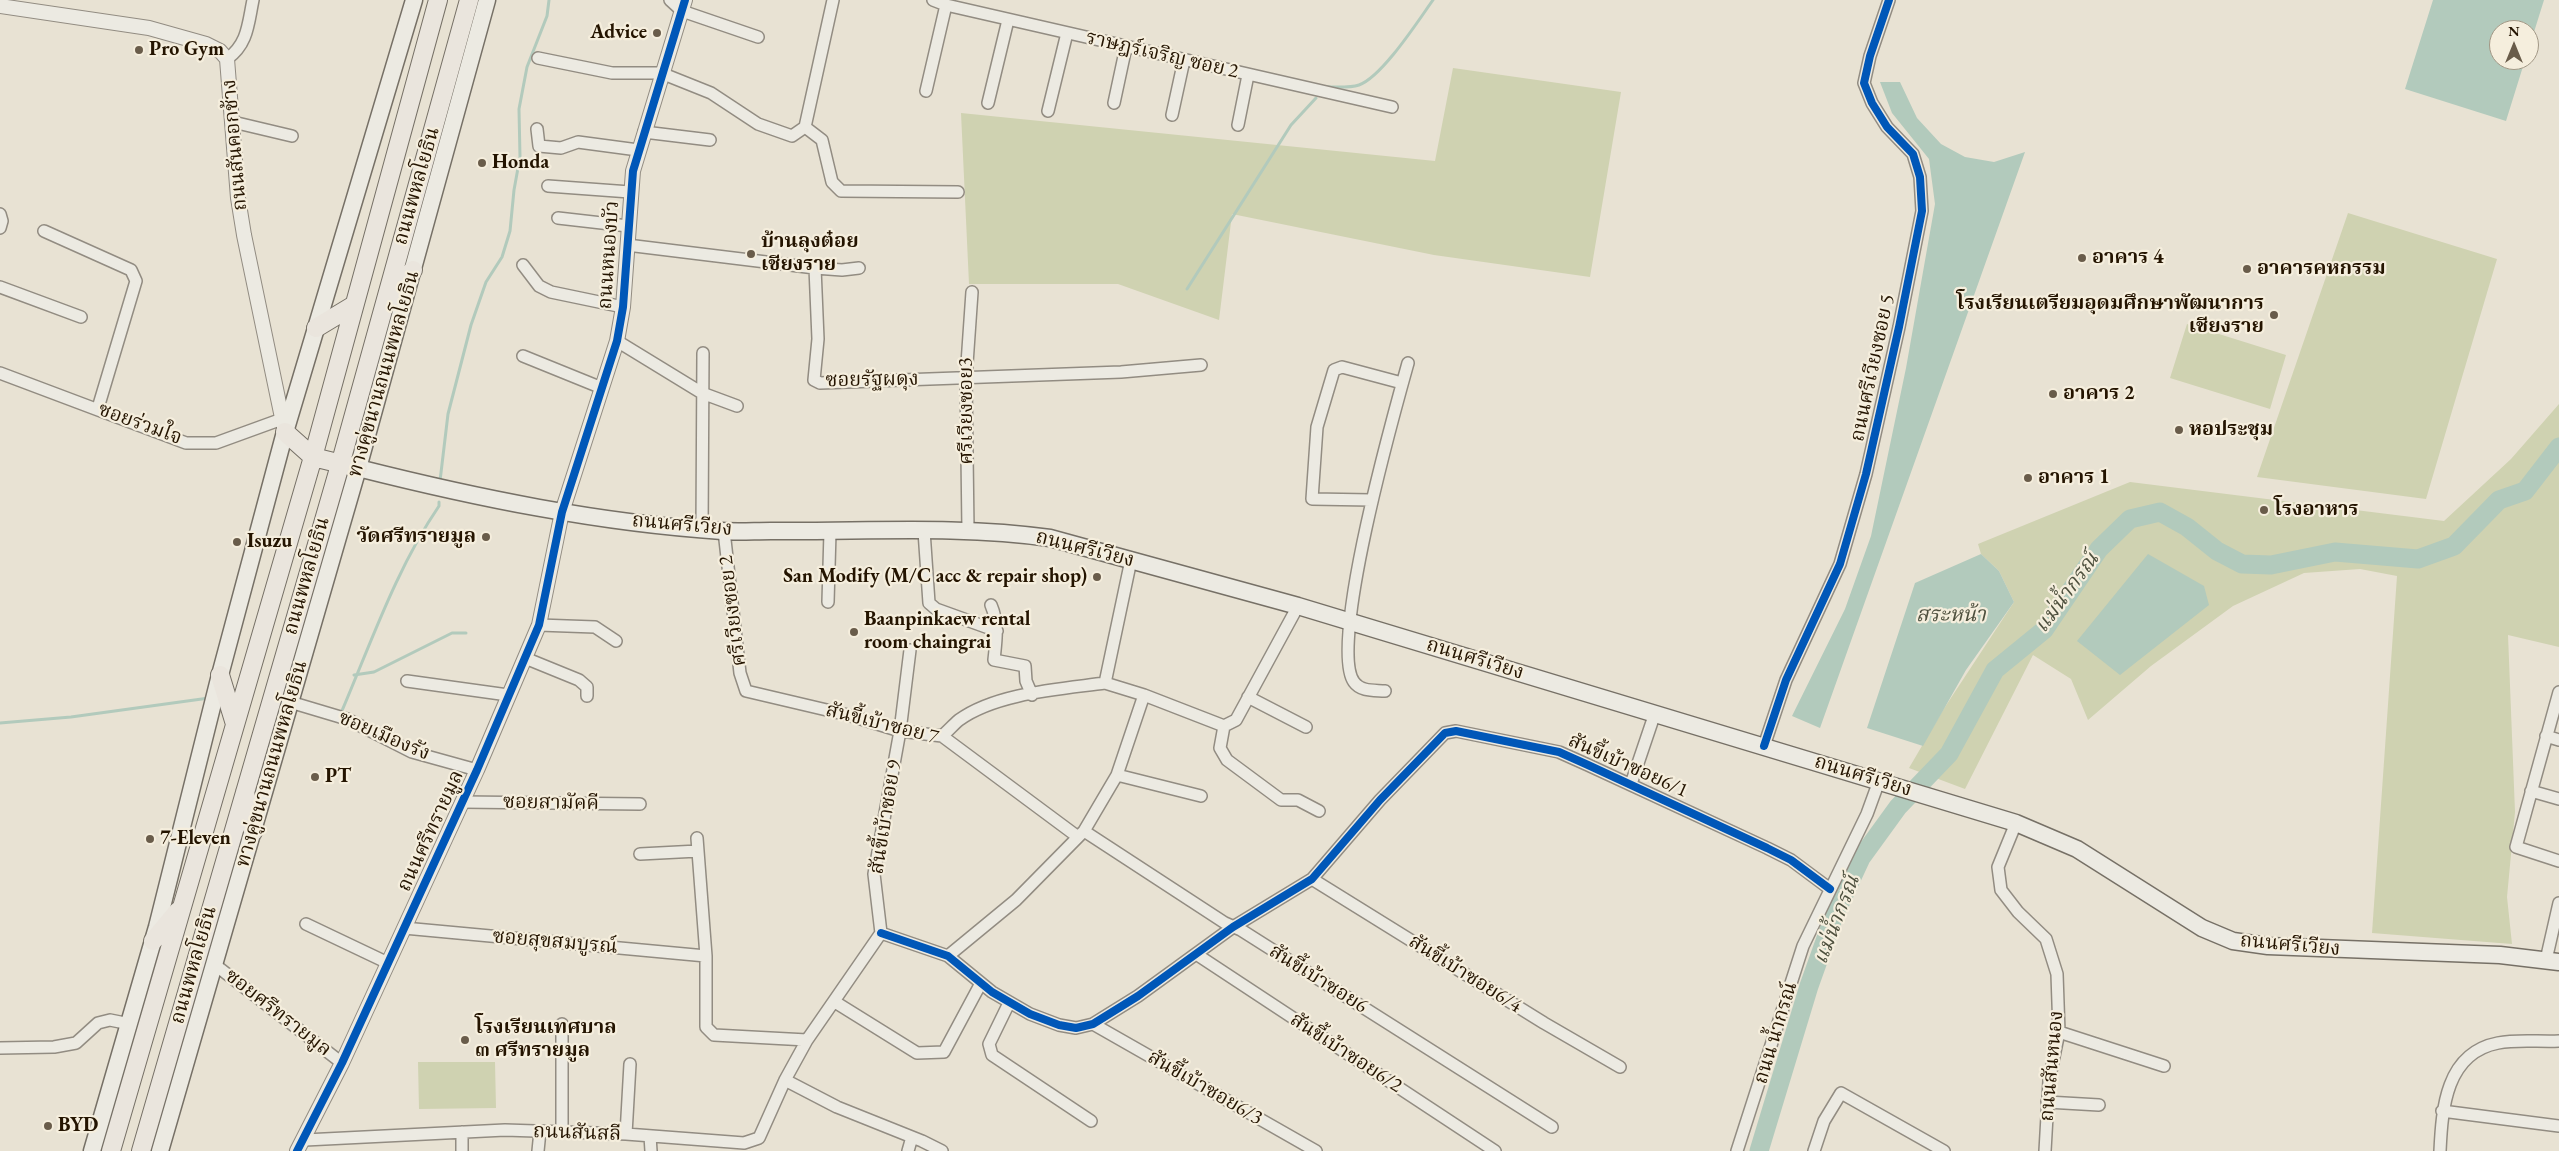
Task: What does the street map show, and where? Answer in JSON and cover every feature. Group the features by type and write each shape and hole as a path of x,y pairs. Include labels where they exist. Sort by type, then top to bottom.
{"main road":[{"path":"92,1151 153,941 284,426 316,328 414,0"},
{"name":"ถนนพหลโยธิน","path":"111,1151 313,456 438,0"},
{"name":"ถนนพหลโยธิน","path":"141,1151 244,789 340,465 470,0"},
{"name":"ทางคู่ขนานถนนพหลโยธิน","path":"160,1151 358,468 487,0"},
{"path":"383,309 413,270"},
{"path":"316,328 354,305"},
{"path":"284,426 313,456 340,465 358,468"},
{"name":"ถนนศรีเวียง","path":"358,468 454,492 562,512 702,529 830,532 968,530 1050,538 1298,606 2016,823 2077,849 2202,928 2233,941 2268,946 2500,955 2552,961"},
{"path":"254,657 282,665"},
{"path":"220,675 235,724"},
{"path":"244,789 253,832"},
{"path":"153,941 183,905"}],"street":[{"path":"227,59 238,52 246,41 252,0"},
{"path":"670,0 758,37"},
{"path":"538,58 612,73 661,73 712,93 758,124 792,136 805,127 833,0"},
{"name":"ราษฎร์เจริญ ซอย 2","path":"933,0 1008,20 1392,107"},
{"name":"ถนนศรีเวียงซอย 5","path":"1764,746 1786,680 1840,564 1866,474 1897,336 1922,210 1920,178 1913,154 1887,127 1872,103 1864,83 1889,0"},
{"name":"ถนนหนองบัว","path":"562,512 617,341 623,307 630,192 638,150 683,5"},
{"path":"926,91 946,5"},
{"name":"ถนนสันคอกช้าง","path":"0,6 150,28 206,44 220,50 227,59 238,198 284,426"},
{"path":"988,103 1008,20"},
{"path":"1048,111 1067,33"},
{"path":"1114,103 1126,47"},
{"path":"1172,115 1184,60"},
{"path":"1238,125 1248,75"},
{"path":"233,122 292,136"},
{"path":"805,127 822,140 832,182 841,191 958,192"},
{"path":"537,129 539,146 561,148 578,142 638,150"},
{"path":"644,132 710,140"},
{"path":"548,186 630,192"},
{"path":"0,214 2,221 0,228"},
{"path":"558,218 628,226"},
{"path":"44,232 131,270 136,280 98,408"},
{"path":"627,245 815,268 842,270 859,268"},
{"path":"523,265 539,286 551,292 623,307"},
{"name":"ซอยรัฐผดุง","path":"815,268 818,339 814,380 820,384 1121,372 1201,365"},
{"path":"0,287 81,317"},
{"name":"ศรีเวียงซอย3","path":"968,530 966,378 972,292"},
{"path":"617,341 702,394 737,406"},
{"path":"702,529 703,353"},
{"path":"523,356 602,388"},
{"path":"1385,691 1361,689 1353,682 1348,661 1350,622 1371,500 1408,363"},
{"path":"1371,500 1312,499 1317,427 1334,370 1342,367 1402,383"},
{"name":"ซอยร่วมใจ","path":"0,373 186,442 216,443 284,426"},
{"name":"ถนนศรีทรายมูล","path":"301,1145 342,1063 477,770 525,658 539,624 562,512"},
{"name":"ศรีเวียงซอย 2","path":"724,531 740,673 746,691"},
{"path":"924,531 928,603 936,609 997,631"},
{"path":"828,602 830,532"},
{"path":"1105,683 1131,560"},
{"path":"991,605 996,617 997,631 994,660 1025,666 1026,681 1032,695"},
{"path":"942,736 960,720 998,702 1105,683 1144,695 1224,726 1236,720 1298,606"},
{"path":"539,624 595,627 616,640"},
{"name":"สันขี้เบ้าซอย 9","path":"881,933 874,874 900,731 910,650"},
{"path":"525,658 579,680 587,687 587,696"},
{"path":"407,681 508,695"},
{"name":"สันขี้เบ้าซอย 7","path":"746,691 848,715 900,731 942,736 1081,834"},
{"path":"2559,692 2516,847 2559,861"},
{"path":"948,956 1016,900 1081,834 1117,775 1144,695"},
{"path":"1248,698 1306,727"},
{"name":"ซอยเมืองรัง","path":"290,702 347,719 412,752 477,770"},
{"path":"1631,784 1655,713"},
{"path":"1224,726 1220,748 1227,760 1281,800 1298,800 1319,811"},
{"name":"สันขี้เบ้าซอย6/1","path":"1093,1024 1138,996 1233,927 1312,879 1380,800 1445,733 1456,731 1559,752 1781,855 1830,889"},
{"path":"2546,736 2559,740"},
{"path":"1117,775 1201,796"},
{"name":"ถนน น้ำกรณ์","path":"1737,1151 1803,946 1867,814 1879,781"},
{"path":"2531,792 2559,799"},
{"name":"ซอยสามัคคี","path":"462,802 640,804"},
{"name":"ถนนสันหนอง","path":"2016,823 1998,867 2001,890 2018,912 2046,939 2058,974 2059,1032 2047,1102 2045,1151"},
{"name":"สันขี้เบ้าซอย6","path":"1081,834 1233,927 1552,1128"},
{"path":"697,838 706,956 706,1027 714,1035 807,1040"},
{"path":"640,854 698,851"},
{"name":"สันขี้เบ้าซอย6/4","path":"1312,879 1544,1023 1620,1067"},
{"path":"2552,961 2559,903"},
{"path":"306,924 388,963"},
{"name":"ซอยสุขสมบูรณ์","path":"404,928 706,956"},
{"path":"881,933 948,956 1009,1003 1059,1025 1076,1028 1093,1024"},
{"name":"ถนนสันสลี","path":"301,1145 341,1145 462,1132 562,1131 744,1143 758,1138 785,1080 807,1040 881,933"},
{"name":"สันขี้เบ้าซอย6/2","path":"1196,954 1495,1151"},
{"name":"ซอยศรีทรายมูล","path":"214,964 342,1063"},
{"path":"835,1002 917,1053 944,1052 981,983"},
{"path":"1009,1003 989,1044 992,1055 1091,1121"},
{"path":"0,1048 54,1047 76,1043 98,1023 110,1020 130,1024"},
{"path":"562,1024 562,1131"},
{"name":"สันขี้เบ้าซอย6/3","path":"1093,1024 1316,1151"},
{"path":"2059,1032 2164,1066"},
{"path":"2440,1151 2442,1111 2450,1081 2464,1060 2480,1049 2498,1042 2559,1041"},
{"path":"626,1134 630,1064"},
{"path":"785,1080 836,1107 912,1136 942,1151"},
{"path":"1814,1151 1824,1121 1841,1093 1944,1151"},
{"path":"2047,1102 2099,1105"},
{"path":"2442,1111 2559,1126"},
{"path":"538,1151 540,1131"},
{"path":"462,1132 462,1151"},
{"path":"650,1136 651,1151"},
{"path":"908,1151 912,1136"}],"shaded area":[{"path":"1453,68 1621,92 1590,277 1434,255 1232,214 1219,320 1118,284 969,284 961,113 1435,161"},
{"path":"2348,213 2497,259 2426,499 2257,477"},
{"path":"2187,324 2286,355 2270,409 2170,378"},
{"path":"2559,404 2559,647 2508,635 2515,812 2507,897 2512,944 2372,933 2397,576 2360,569 2304,573 2233,606 2151,666 2088,720 2071,679 2033,655 1965,789 1909,768 1943,710 2014,602 1999,571 1981,554 1978,544 2130,482 2444,521 2511,459"},
{"path":"418,1062 495,1062 496,1108 419,1109"}],"water":[{"path":"2433,0 2544,0 2538,20 2489,20 2489,70 2522,70 2506,121 2405,89"},
{"path":"1880,82 1900,82 1917,118 1941,144 1965,157 1994,162 2025,152 1820,728 1792,716 1845,609 1871,536 1906,368 1935,204 1929,159 1892,113"},
{"name":"สระหน้า","path":"1981,554 1999,571 2014,602 1966,670 1923,746 1867,728 1915,583"},
{"path":"2148,554 2204,586 2209,605 2120,675 2077,641"}],"waterway":[{"path":"440,481 448,414 471,325 486,282 502,257 510,231 514,190 520,157 519,109 527,67 547,16 549,0"},
{"path":"1327,87 1355,86 1368,80 1389,60 1433,0"},
{"path":"1187,289 1291,125 1316,98"},
{"name":"แม่น้ำกรณ์","path":"1759,1151 1809,986 1834,916 1861,858 1898,807 1949,754 1995,670 2044,630 2099,549 2130,519 2160,512 2187,527 2217,551 2242,564 2271,565 2335,552 2418,559 2454,546 2499,500 2525,491 2559,447"},
{"path":"341,713 397,581 439,506 439,502"},
{"path":"354,675 374,672 452,633 466,633"},
{"path":"0,723 71,717 209,698"}],"cycle path":[{"path":"297,1151 342,1063 477,770 539,625 562,512 617,341 623,307 633,171 685,0"},
{"path":"1764,746 1786,680 1840,564 1866,474 1899,327 1922,211 1920,177 1913,154 1887,127 1872,103 1864,83 1870,56 1889,0"},
{"path":"881,933 948,956 992,992 1030,1014 1059,1025 1076,1028 1093,1024 1138,996 1233,927 1312,879 1380,800 1445,733 1456,731 1559,752 1791,860 1830,889"}],"place":[{"name":"Advice","path":"657,33"},
{"name":"Pro Gym","path":"139,50"},
{"name":"Honda","path":"482,163"},
{"name":"บ้านลุงต๋อย เชียงราย","path":"751,254"},
{"name":"อาคาร 4","path":"2082,258"},
{"name":"อาคารคหกรรม","path":"2247,269"},
{"name":"โรงเรียนเตรียมอุดมศึกษาพัฒนาการ เชียงราย","path":"2274,315"},
{"name":"อาคาร 2","path":"2053,394"},
{"name":"หอประชุม","path":"2179,430"},
{"name":"อาคาร 1","path":"2028,478"},
{"name":"โรงอาหาร","path":"2264,510"},
{"name":"วัดศรีทรายมูล","path":"486,537"},
{"name":"Isuzu","path":"237,542"},
{"name":"San Modify (M/C acc & repair shop)","path":"1097,577"},
{"name":"Baanpinkaew rental room chaingrai","path":"854,632"},
{"name":"PT","path":"315,777"},
{"name":"7-Eleven","path":"150,839"},
{"name":"โรงเรียนเทศบาล ๓ ศรีทรายมูล","path":"465,1040"},
{"name":"BYD","path":"48,1126"}]}
